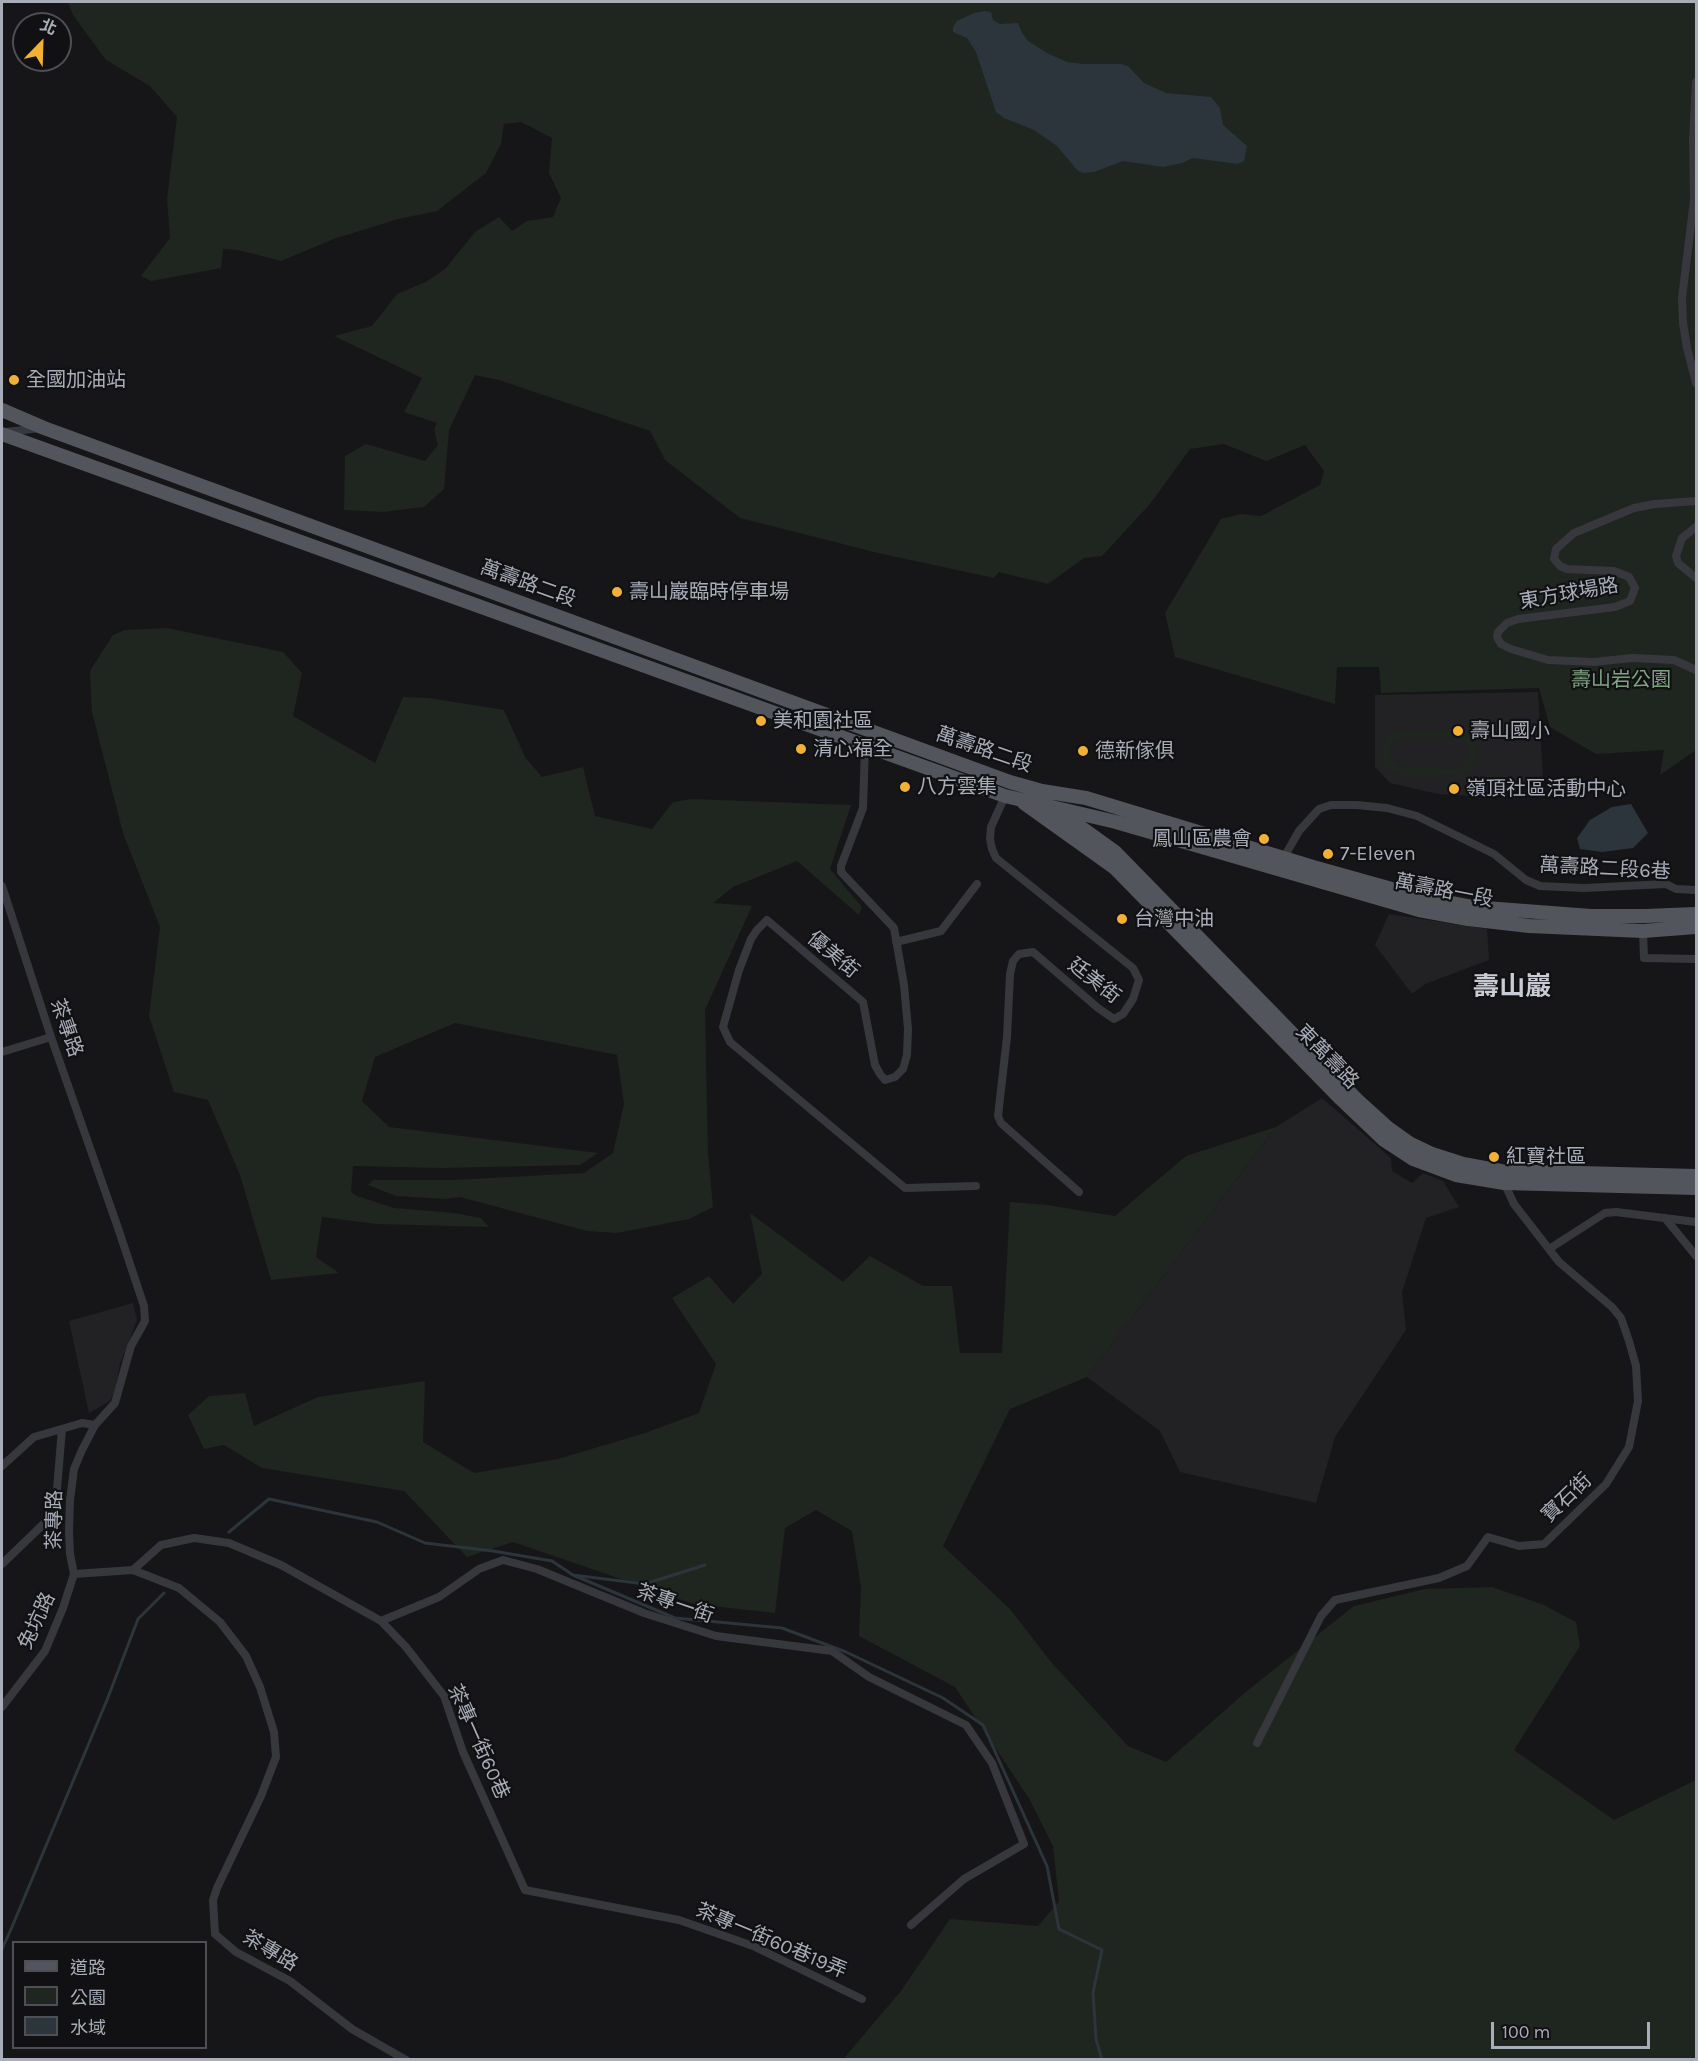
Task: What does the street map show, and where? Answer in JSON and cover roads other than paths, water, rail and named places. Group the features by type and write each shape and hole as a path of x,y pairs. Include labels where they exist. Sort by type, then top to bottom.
{"main road":[{"name":"萬壽路二段","path":"2,410 44,428 1010,782 1042,791"},
{"name":"萬壽路二段","path":"2,434 1011,797"},
{"path":"1010,782 1011,797"},
{"name":"萬壽路一段","path":"1042,791 1086,798 1419,910 1468,919 1529,926 1643,931 1696,927"},
{"name":"東萬壽路","path":"1042,791 1052,806 1115,852 1357,1100 1388,1128 1409,1143 1432,1154 1503,1177 1696,1176"},
{"name":"萬壽路一段","path":"1011,797 1281,865 1473,907 1591,915 1696,914"},
{"name":"東萬壽路","path":"1011,797 1115,868 1341,1099 1384,1140 1413,1159 1456,1175 1696,1188"},
{"path":"1108,848 1111,826 1116,822"}],"street":[{"path":"1696,82 1693,140 1694,200 1682,298 1686,340 1696,383"},
{"path":"2,434 44,428"},
{"name":"東方球場路","path":"1696,501 1665,502 1634,508 1574,533 1556,549 1554,560 1560,566 1614,571 1629,577 1635,588 1630,602 1615,607 1518,618 1502,628 1497,637 1501,644 1511,649 1548,660 1594,662 1632,658 1674,660 1696,670"},
{"path":"1696,527 1682,538 1676,549 1676,556 1678,563 1696,578"},
{"name":"優美街","path":"866,746 863,808 841,866 842,872 894,928 904,985 908,1029 907,1056 903,1069 895,1077 885,1080 875,1065 863,1002 767,920 751,939 739,970 723,1027 730,1042 905,1188 976,1186"},
{"name":"廷美街","path":"1011,797 991,827 990,839 996,858 1133,968 1139,980 1133,999 1123,1014 1114,1019 1033,952 1019,954 1013,961 1010,974 1007,1037 998,1105 1000,1121 1079,1192"},
{"name":"萬壽路二段6巷","path":"1281,865 1299,831 1318,809 1331,805 1357,805 1387,808 1417,816 1494,854 1526,880 1540,886 1584,888 1666,884 1676,889 1696,890"},
{"path":"896,942 941,931 977,884"},
{"name":"茶專路","path":"2,886 51,1037 144,1306 145,1321 131,1346 115,1403 95,1425 74,1469 69,1531 74,1574 132,1570 179,1587 220,1622 246,1656 260,1687 274,1732 276,1757 261,1796 217,1888 213,1900 215,1934 237,1953 290,1981 352,2029 406,2060"},
{"path":"1643,931 1644,958 1696,958"},
{"path":"2,1052 51,1037"},
{"name":"寶石街","path":"1257,1743 1320,1616 1335,1600 1439,1578 1467,1566 1488,1537 1519,1546 1544,1544 1606,1484 1629,1447 1638,1401 1636,1366 1626,1329 1612,1307 1566,1268 1549,1249 1514,1204 1503,1177"},
{"path":"1549,1249 1605,1213 1616,1212 1696,1222"},
{"path":"1665,1218 1696,1256"},
{"path":"2,1466 34,1437 82,1423 95,1425"},
{"path":"2,1564 55,1513 62,1429"},
{"path":"132,1570 161,1545 194,1538 229,1543 281,1565 381,1621"},
{"name":"茶專一街","path":"381,1621 439,1597 479,1569 503,1560 537,1569 644,1613 716,1636 832,1651 869,1677 966,1725 992,1763 1024,1844 964,1879 911,1925"},
{"name":"兔坑路","path":"2,1707 45,1651 74,1574"},
{"name":"茶專一街60巷","path":"381,1621 406,1647 444,1696 464,1752 525,1890"},
{"name":"茶專一街60巷19弄","path":"525,1890 679,1920 753,1947 862,1999"}],"water":[{"path":"991,12 993,20 1000,24 1018,23 1028,41 1067,62 1121,64 1128,66 1144,83 1166,93 1211,97 1220,108 1223,125 1247,146 1244,161 1238,164 1193,158 1163,167 1123,161 1094,172 1078,171 1057,146 1034,130 1004,118 996,112 976,52 967,38 953,32 957,21 974,13"},
{"path":"1631,804 1648,833 1633,848 1602,852 1580,849 1577,838 1590,820 1612,807"}],"waterway":[{"path":"229,1532 269,1499 377,1522 425,1543 552,1561 573,1575 645,1584 705,1565"},
{"path":"573,1575 675,1618 782,1628 846,1652 943,1698 983,1725 1047,1866 1059,1929 1102,1950 1093,1993 1096,2039 1102,2060"},
{"path":"2,1949 107,1700 138,1619 164,1593"}],"place":[{"name":"全國加油站","path":"14,380"},
{"name":"壽山巖臨時停車場","path":"617,592"},
{"name":"美和園社區","path":"761,721"},
{"name":"壽山國小","path":"1458,731"},
{"name":"清心福全","path":"801,749"},
{"name":"德新傢俱","path":"1083,751"},
{"name":"八方雲集","path":"905,787"},
{"name":"嶺頂社區活動中心","path":"1454,789"},
{"name":"鳳山區農會","path":"1264,839"},
{"name":"7-Eleven","path":"1328,854"},
{"name":"台灣中油","path":"1122,919"},
{"name":"紅寶社區","path":"1494,1157"}],"district":[{"name":"壽山巖","path":"1512,988"}],"park label":[{"name":"壽山岩公園","path":"1621,680"}]}
